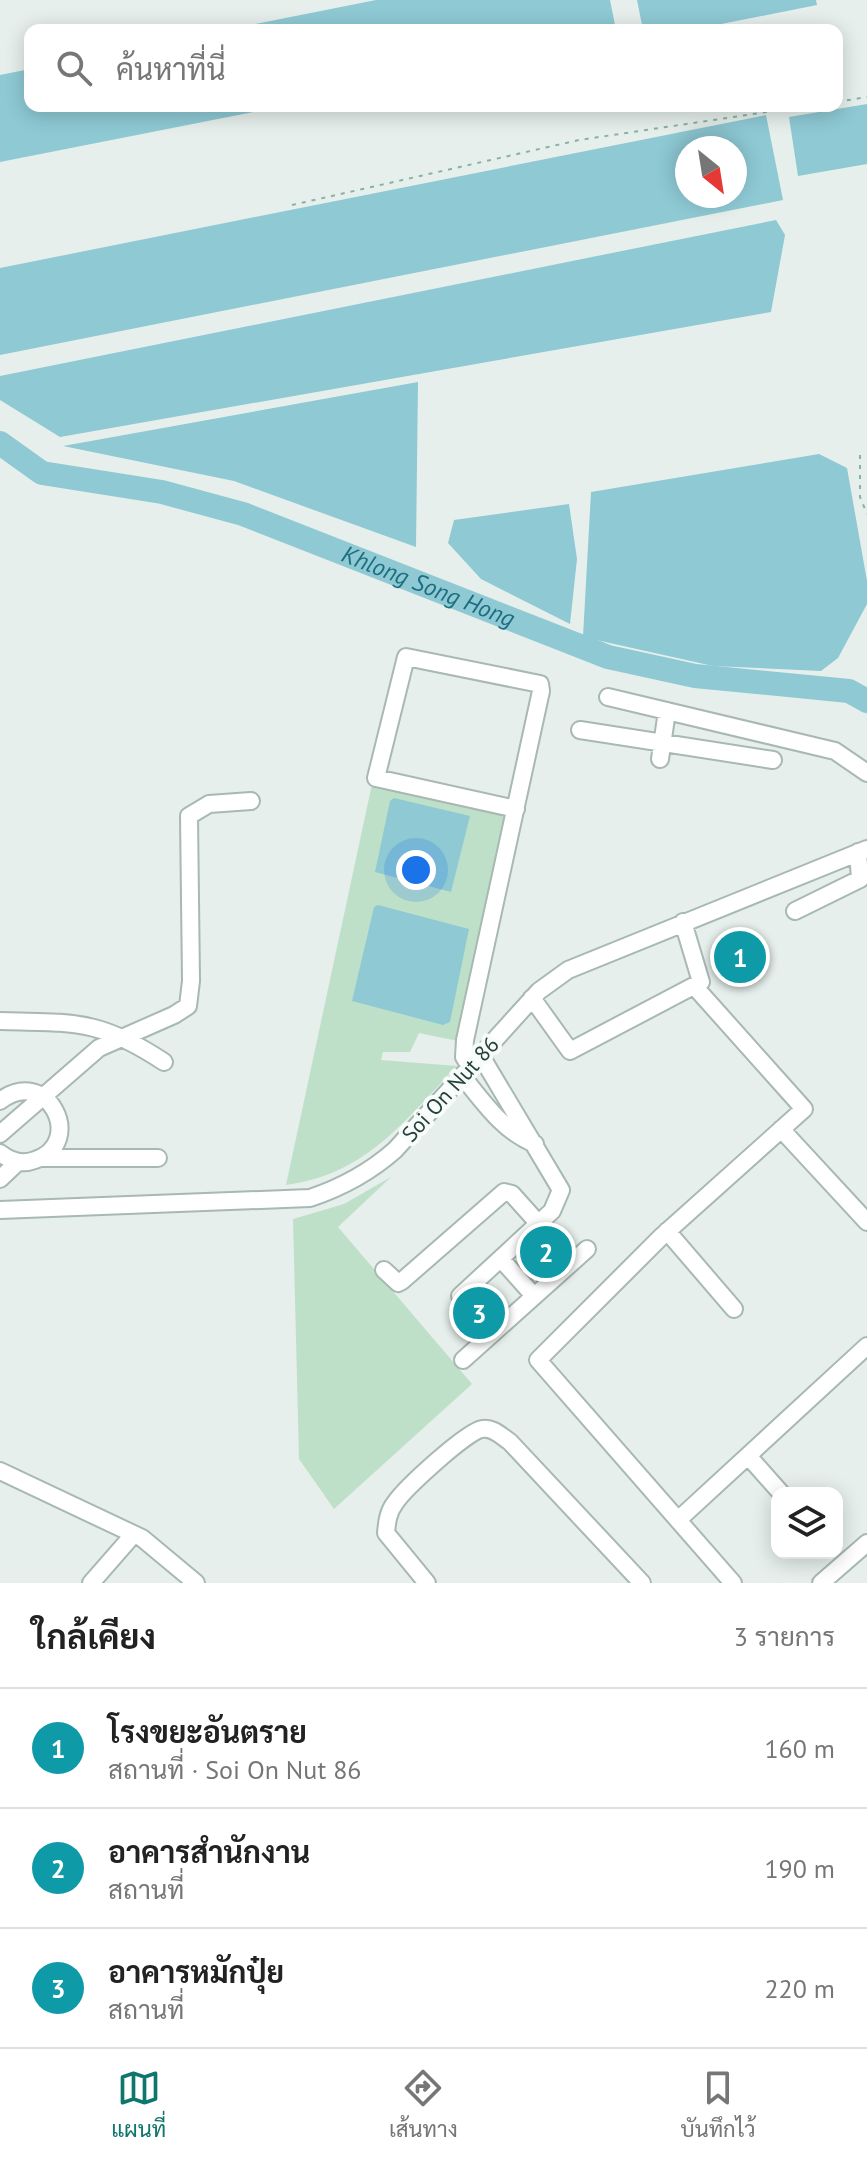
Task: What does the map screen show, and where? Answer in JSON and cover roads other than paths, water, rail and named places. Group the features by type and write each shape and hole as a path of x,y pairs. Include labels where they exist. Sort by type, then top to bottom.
{"street":[{"path":"460,1296 557,1204 561,1190 535,1144 464,1057 465,1040 516,809 540,684 406,657 376,778 516,809"},
{"path":"608,697 835,751 867,773"},
{"path":"661,751 667,711"},
{"path":"580,730 661,751 773,760"},
{"path":"0,1134 45,1098 75,1066 124,1036 188,1006 191,981 189,816 209,804 251,801"},
{"path":"801,875 803,907 860,879 864,874 863,851"},
{"name":"Soi On Nut 86","path":"0,1210 310,1198 369,1172 431,1114 532,998 568,970 863,851"},
{"path":"532,998 570,1051 701,982 683,922"},
{"path":"695,987 804,1109 667,1231 538,1360 733,1583"},
{"path":"0,1021 87,1024 124,1036 164,1062"},
{"path":"471,1067 501,1122 517,1137 535,1144"},
{"path":"0,1101 24,1091 45,1098 54,1106 60,1128 51,1150 42,1158"},
{"path":"781,1129 867,1222"},
{"path":"0,1153 18,1162"},
{"path":"0,1179 18,1162 42,1158 158,1158"},
{"path":"384,1270 398,1283 402,1281 504,1192 512,1194 538,1223"},
{"path":"667,1231 734,1309"},
{"path":"463,1360 587,1249"},
{"path":"501,1259 534,1296"},
{"path":"678,1520 867,1346"},
{"path":"427,1583 386,1533 387,1518 395,1501 462,1440 480,1429 493,1429 510,1442 633,1580"},
{"path":"749,1457 776,1487"},
{"path":"0,1471 133,1535 196,1583"},
{"path":"91,1583 133,1535"},
{"path":"843,1556 867,1543"},
{"path":"827,1581 839,1559"}],"water":[{"path":"376,0 610,0 615,24 255,24"},
{"path":"637,0 816,0 817,5 721,24 642,24"},
{"path":"24,70 24,112 254,112 0,162 0,75"},
{"path":"867,104 867,164 798,176 789,117 843,112 843,108"},
{"path":"766,115 783,200 747,207 747,136 675,136 675,208 743,208 0,355 0,268"},
{"path":"776,220 785,235 771,312 60,437 0,400 0,376"},
{"path":"418,382 416,547 234,481 63,446"},
{"path":"819,454 847,468 867,581 867,604 838,658 821,671 713,666 583,637 591,492"},
{"path":"569,504 577,559 570,624 481,579 448,543 454,520"},
{"path":"394,798 470,816 451,892 375,872 390,801"},
{"path":"378,905 469,929 450,1022 443,1025 352,1001 374,907"}],"waterway":[{"name":"Khlong Song Hong","path":"0,443 42,473 162,492 243,514 608,657 695,676 849,691 867,701"}],"place":[{"name":"โรงขยะอันตราย","path":"740,957"},
{"name":"อาคารสำนักงาน","path":"546,1252"},
{"name":"อาคารหมักปุ๋ย","path":"479,1313"}]}
